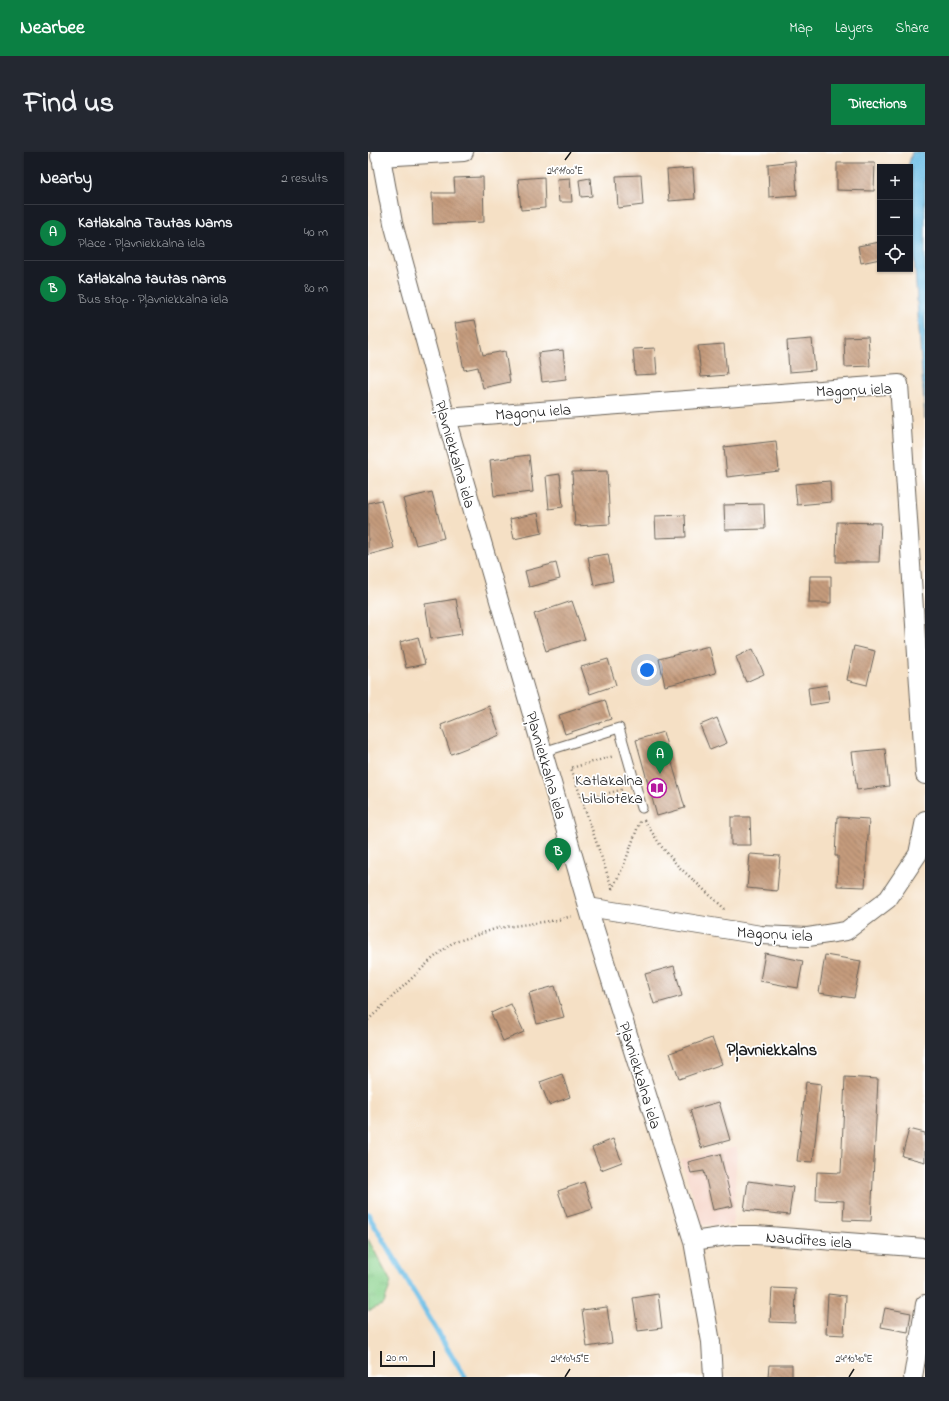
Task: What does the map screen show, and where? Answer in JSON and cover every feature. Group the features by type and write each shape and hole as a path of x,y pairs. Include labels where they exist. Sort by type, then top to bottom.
{"street":[{"path":"380,155 464,152"},
{"name":"Pļavniekkalna iela","path":"380,155 394,223 446,418 543,752 693,1241 711,1342 713,1377"},
{"name":"Magoņu iela","path":"446,418 899,384 925,775"},
{"name":"Magoņu iela","path":"592,910 761,935 808,937 846,931 888,899 918,854 925,820"},
{"name":"Naudītes iela","path":"693,1241 756,1235 925,1248"},
{"path":"913,1377 925,1304"}],"lane":[{"path":"543,752 619,728 642,808"}],"path":[{"path":"612,888 571,768 626,753"},
{"path":"582,800 636,786"},
{"path":"368,1020 431,960 452,943 498,928 558,920 592,910 612,888 633,842 642,816 661,846 678,866 727,910"}],"shaded area":[{"path":"737,1146 733,1226 702,1225 681,1160"}],"green space":[{"path":"368,1239 391,1282 384,1304 368,1311"}],"water":[{"path":"912,152 924,152 925,419 913,241 913,164 909,164"}],"building":[{"path":"795,161 797,195 769,197 768,164"},
{"path":"837,163 875,163 874,191 837,190"},
{"path":"693,168 695,199 669,201 667,170"},
{"path":"641,175 643,205 618,208 616,176"},
{"path":"483,177 484,222 433,224 432,193 455,193 454,178"},
{"path":"544,177 545,208 521,210 518,179"},
{"path":"570,178 572,202 559,202 557,179"},
{"path":"590,178 592,196 581,197 579,180"},
{"path":"877,243 877,260 861,263 858,246"},
{"path":"475,320 483,355 505,351 510,382 483,388 478,367 464,370 455,323"},
{"path":"868,336 870,366 845,367 844,337"},
{"path":"812,339 815,370 789,372 787,341"},
{"path":"724,344 727,375 701,377 698,346"},
{"path":"655,348 657,374 635,375 633,349"},
{"path":"563,350 566,379 542,382 538,353"},
{"path":"776,441 779,471 727,477 724,447"},
{"path":"529,455 533,492 494,496 490,460"},
{"path":"607,471 610,524 575,526 572,472"},
{"path":"560,474 563,507 549,509 546,476"},
{"path":"830,481 831,502 797,505 795,484"},
{"path":"432,492 444,538 416,545 403,499"},
{"path":"381,500 394,548 368,555 368,503"},
{"path":"764,504 765,529 725,530 724,505"},
{"path":"538,513 542,533 514,539 510,519"},
{"path":"685,515 686,537 656,538 655,516"},
{"path":"837,522 881,523 879,562 836,562"},
{"path":"608,554 613,581 594,585 588,557"},
{"path":"556,563 560,579 529,587 525,571"},
{"path":"810,576 831,576 831,603 809,603"},
{"path":"456,599 462,634 431,639 425,604"},
{"path":"572,601 585,639 546,651 534,614"},
{"path":"418,637 425,664 406,668 400,642"},
{"path":"709,646 716,673 665,686 659,659"},
{"path":"854,646 875,651 867,685 847,680"},
{"path":"753,649 764,674 746,682 736,657"},
{"path":"608,659 616,685 590,694 581,667"},
{"path":"827,685 829,702 810,705 808,688"},
{"path":"605,700 611,719 565,734 559,715"},
{"path":"489,706 500,735 451,754 441,725"},
{"path":"717,718 727,743 710,750 700,725"},
{"path":"663,732 685,808 657,816 636,740"},
{"path":"885,749 889,786 857,790 852,752"},
{"path":"731,817 750,817 751,845 731,845"},
{"path":"837,817 869,819 865,887 837,886 838,856 835,856"},
{"path":"750,854 780,856 777,891 747,888"},
{"path":"765,953 803,961 798,988 760,981"},
{"path":"825,955 861,961 854,998 819,993"},
{"path":"674,966 682,996 654,1004 645,974"},
{"path":"555,986 564,1017 537,1024 529,993"},
{"path":"511,1004 524,1032 503,1041 491,1013"},
{"path":"712,1038 722,1064 679,1079 670,1053"},
{"path":"562,1074 570,1097 549,1105 540,1082"},
{"path":"845,1077 878,1079 871,1221 843,1220 844,1201 816,1200 817,1172 841,1173"},
{"path":"806,1082 821,1084 813,1162 797,1161"},
{"path":"719,1102 730,1140 701,1148 690,1110"},
{"path":"909,1129 925,1133 925,1162 902,1156"},
{"path":"613,1139 622,1162 601,1170 592,1148"},
{"path":"720,1154 733,1206 713,1210 704,1171 691,1173 688,1162"},
{"path":"748,1181 793,1187 789,1215 744,1210"},
{"path":"584,1182 593,1209 567,1217 558,1191"},
{"path":"772,1288 796,1289 795,1323 770,1322"},
{"path":"658,1294 662,1328 638,1331 633,1298"},
{"path":"828,1294 846,1296 844,1335 826,1334"},
{"path":"607,1307 612,1343 587,1347 582,1310"},
{"path":"885,1308 911,1313 908,1332 881,1327"},
{"path":"769,1365 792,1365 792,1377 768,1377"}],"waterway":[{"path":"368,1214 465,1377"}],"place":[{"name":"Katlakalna Tautas Nams","path":"660,774"},
{"name":"Katlakalna bibliotēka","path":"657,788"},
{"name":"Katlakalna tautas nams","path":"558,871"}],"district":[{"name":"Pļavniekkalns","path":"772,1049"}]}
